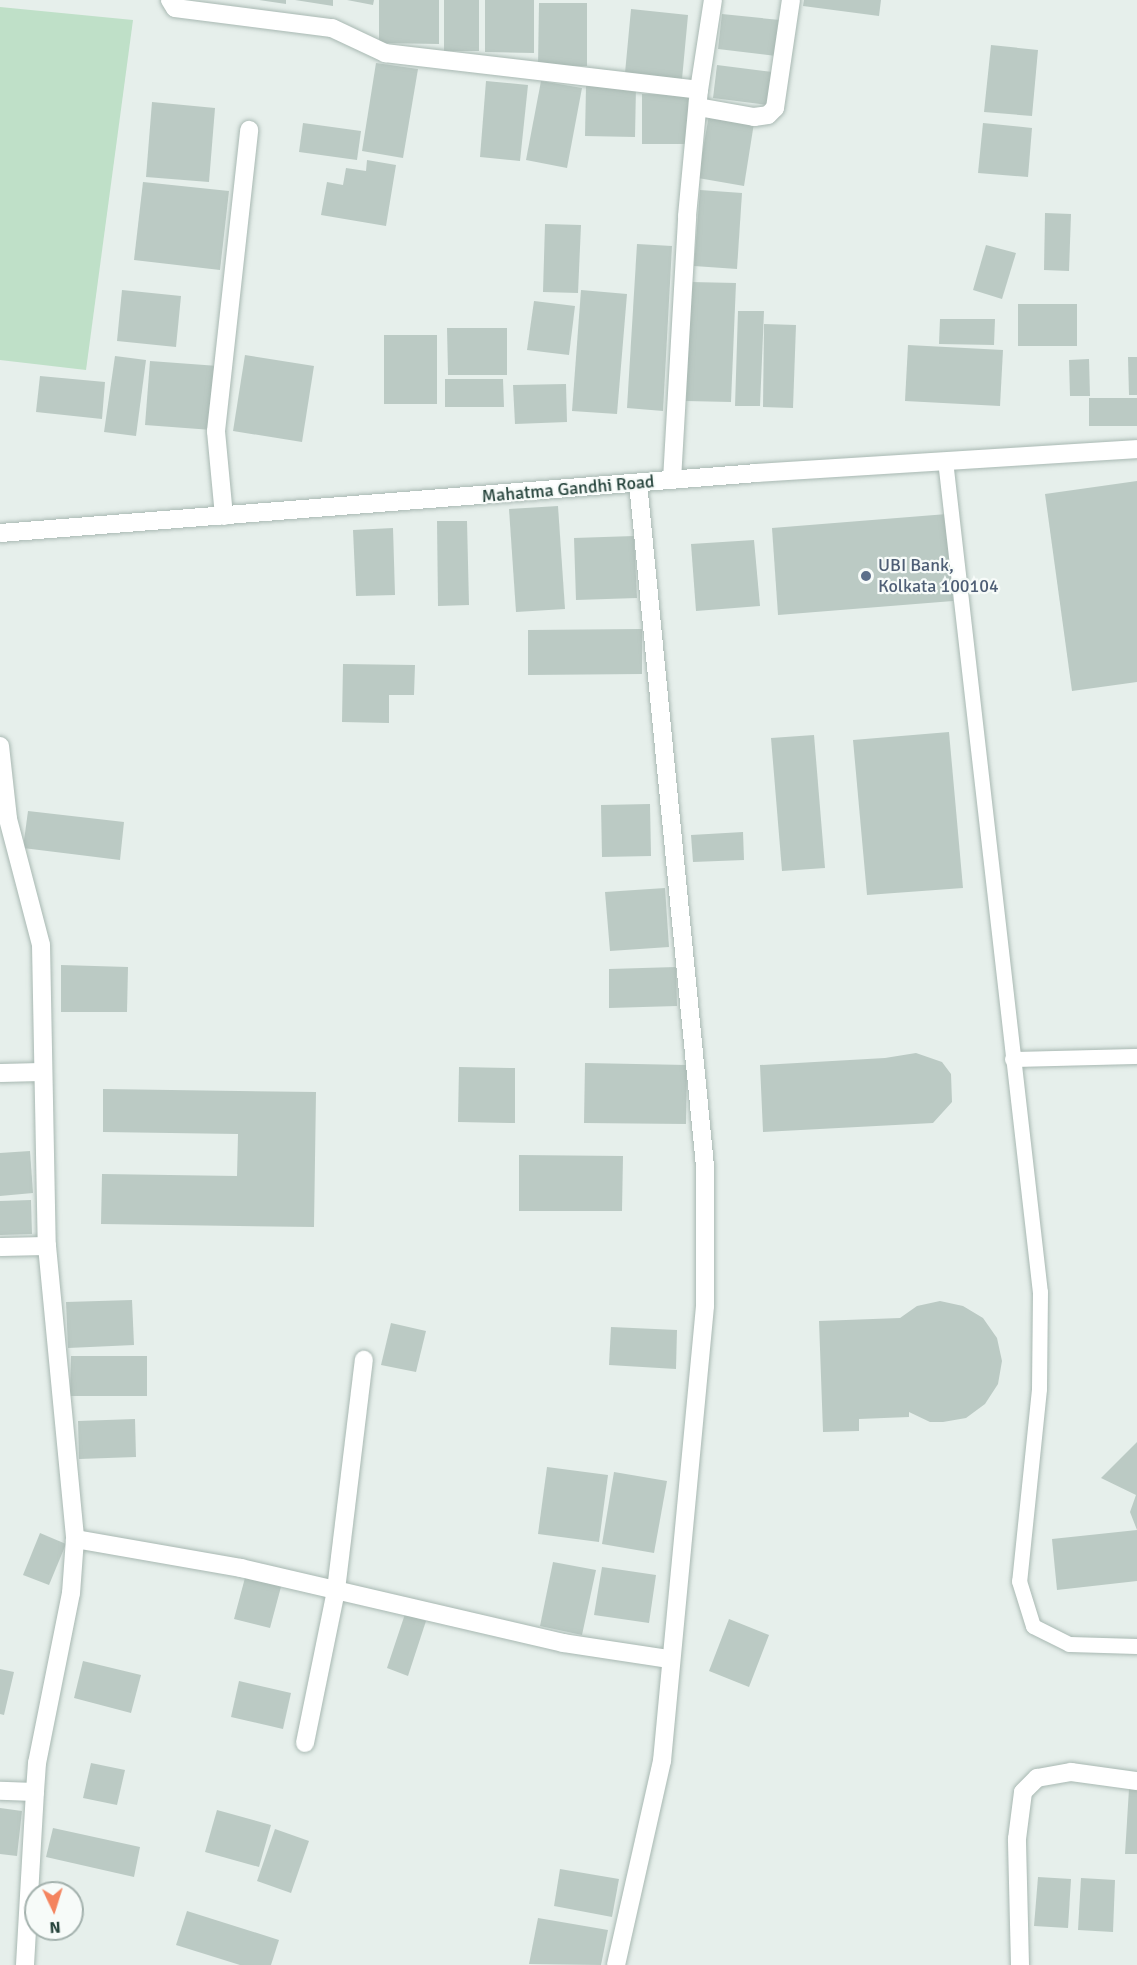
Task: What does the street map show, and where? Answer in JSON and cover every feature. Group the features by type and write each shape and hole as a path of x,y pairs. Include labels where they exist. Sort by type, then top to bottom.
{"street":[{"path":"170,0 175,8 332,28 385,53 698,99 754,117 768,116 775,108 791,0"},
{"path":"672,480 687,216 698,99 713,0"},
{"path":"224,516 216,431 249,130"},
{"name":"Mahatma Gandhi Road","path":"0,533 672,480 1137,449"},
{"path":"616,1965 662,1761 669,1659 705,1306 705,1166 638,483"},
{"path":"0,746 8,819 41,945 45,993 42,1072 47,1246 75,1539 71,1593 37,1763 25,1965"},
{"path":"0,1073 42,1072"},
{"path":"0,1247 47,1246"},
{"path":"305,1743 336,1590 364,1360"},
{"path":"75,1539 241,1568 563,1643 669,1659"},
{"path":"1020,1965 1017,1839 1023,1792 1037,1778 1071,1772 1137,1781"},
{"path":"0,1791 35,1792"}],"lane":[{"path":"945,460 1040,1292 1040,1389 1019,1581 1033,1626 1069,1644 1137,1646"},
{"path":"1012,1059 1137,1056"}],"green space":[{"path":"0,7 133,20 86,370 0,360"}],"building":[{"path":"259,0 286,0 286,4"},
{"path":"295,0 333,0 333,6"},
{"path":"347,0 374,0 373,5"},
{"path":"379,0 439,0 439,44 379,43"},
{"path":"444,0 479,0 479,51 444,51"},
{"path":"485,0 534,0 534,53 485,52"},
{"path":"804,0 881,0 879,16 803,6"},
{"path":"539,3 587,3 587,66 538,66"},
{"path":"631,9 688,15 682,79 625,73"},
{"path":"722,14 780,20 776,56 718,49"},
{"path":"991,45 1038,50 1032,116 984,112"},
{"path":"376,63 418,69 403,158 362,151"},
{"path":"717,65 773,72 769,105 713,98"},
{"path":"486,81 528,85 520,161 480,157"},
{"path":"541,81 582,88 567,168 526,160"},
{"path":"586,86 636,86 635,137 585,136"},
{"path":"642,94 688,95 688,144 642,144"},
{"path":"152,102 215,108 209,182 146,177"},
{"path":"709,115 754,123 744,186 698,178"},
{"path":"303,123 361,131 357,160 299,152"},
{"path":"983,123 1032,128 1028,177 978,173"},
{"path":"367,160 396,165 386,226 321,215 327,182 343,185 346,168 366,171"},
{"path":"143,182 229,191 220,270 134,260"},
{"path":"700,190 742,193 737,269 694,266"},
{"path":"1045,213 1071,214 1069,271 1044,270"},
{"path":"545,224 581,225 578,293 543,292"},
{"path":"637,244 672,246 663,411 627,408"},
{"path":"986,245 1016,253 1002,299 973,290"},
{"path":"691,282 736,283 731,402 686,401"},
{"path":"122,290 181,296 176,347 117,341"},
{"path":"581,290 627,294 617,414 572,411"},
{"path":"534,301 575,306 569,355 527,350"},
{"path":"1018,304 1077,304 1077,346 1018,346"},
{"path":"738,311 764,311 760,406 735,406"},
{"path":"940,319 995,319 994,345 939,344"},
{"path":"764,324 796,325 793,408 763,407"},
{"path":"447,328 507,328 507,375 448,375"},
{"path":"384,335 437,335 437,404 384,404"},
{"path":"908,345 1003,350 1000,406 905,401"},
{"path":"245,355 314,366 302,442 233,431"},
{"path":"115,356 146,360 136,436 104,432"},
{"path":"1128,357 1137,357 1137,395 1129,395"},
{"path":"1089,359 1090,396 1070,396 1069,360"},
{"path":"150,361 218,366 212,430 145,425"},
{"path":"40,376 105,382 102,419 36,412"},
{"path":"445,379 503,379 504,407 445,407"},
{"path":"566,384 567,422 515,424 513,385"},
{"path":"1089,398 1137,398 1137,426 1089,426"},
{"path":"1137,481 1137,682 1072,691 1045,494"},
{"path":"558,506 565,609 516,612 509,509"},
{"path":"947,514 953,601 778,615 772,528"},
{"path":"437,521 467,521 469,605 438,606"},
{"path":"393,528 395,595 356,596 353,530"},
{"path":"634,536 637,598 576,600 574,538"},
{"path":"754,540 760,606 696,611 691,544"},
{"path":"642,629 642,674 528,675 528,630"},
{"path":"343,664 415,665 414,695 389,695 389,723 342,722"},
{"path":"949,732 963,888 867,895 853,740"},
{"path":"814,735 825,868 782,871 771,738"},
{"path":"650,804 651,856 602,857 601,805"},
{"path":"28,811 124,822 120,860 23,848"},
{"path":"743,832 744,860 693,862 691,835"},
{"path":"665,888 669,947 610,951 605,892"},
{"path":"61,965 128,967 127,1012 61,1012"},
{"path":"676,967 677,1006 609,1008 609,969"},
{"path":"916,1053 942,1062 951,1074 952,1102 933,1123 763,1132 760,1065 885,1058"},
{"path":"585,1063 687,1065 686,1124 584,1123"},
{"path":"459,1067 515,1068 515,1123 458,1122"},
{"path":"103,1089 316,1092 314,1227 101,1224 102,1174 237,1176 238,1134 103,1132"},
{"path":"30,1151 33,1193 0,1196 0,1153"},
{"path":"519,1155 623,1156 622,1211 519,1211"},
{"path":"31,1200 32,1234 0,1235 0,1201"},
{"path":"132,1300 134,1345 68,1348 66,1302"},
{"path":"940,1301 963,1306 983,1318 997,1338 1002,1361 998,1384 985,1404 966,1418 943,1422 930,1422 909,1412 909,1417 859,1419 859,1431 823,1432 819,1321 900,1318 917,1306"},
{"path":"391,1323 426,1331 416,1372 381,1365"},
{"path":"611,1327 677,1330 676,1369 609,1365"},
{"path":"71,1356 147,1356 147,1396 70,1396"},
{"path":"135,1419 136,1457 79,1459 78,1421"},
{"path":"1137,1442 1137,1530 1130,1512 1136,1495 1101,1478"},
{"path":"547,1467 608,1475 599,1542 538,1534"},
{"path":"614,1472 667,1481 654,1553 602,1544"},
{"path":"1137,1530 1137,1581 1057,1590 1052,1539"},
{"path":"40,1533 66,1544 49,1585 23,1575"},
{"path":"553,1562 596,1570 582,1635 540,1626"},
{"path":"602,1567 656,1575 649,1623 594,1615"},
{"path":"246,1574 282,1583 270,1628 234,1619"},
{"path":"405,1614 426,1621 408,1676 387,1668"},
{"path":"729,1619 769,1635 749,1687 709,1671"},
{"path":"83,1661 141,1675 131,1713 74,1698"},
{"path":"0,1669 14,1672 4,1715 0,1714"},
{"path":"239,1681 291,1693 283,1729 231,1717"},
{"path":"91,1763 125,1770 117,1805 83,1798"},
{"path":"1129,1789 1137,1790 1137,1854 1125,1854"},
{"path":"0,1808 22,1811 17,1856 0,1854"},
{"path":"217,1810 271,1825 259,1867 205,1852"},
{"path":"53,1828 140,1847 134,1877 46,1857"},
{"path":"275,1829 309,1841 291,1893 257,1881"},
{"path":"560,1869 619,1879 612,1917 554,1906"},
{"path":"1038,1877 1071,1879 1068,1928 1034,1926"},
{"path":"1081,1878 1115,1880 1113,1932 1078,1930"},
{"path":"187,1911 279,1940 271,1965 240,1965 176,1945"},
{"path":"538,1918 608,1930 601,1965 529,1964"}],"place":[{"name":"UBI Bank, Kolkata 100104","path":"866,576"}]}
